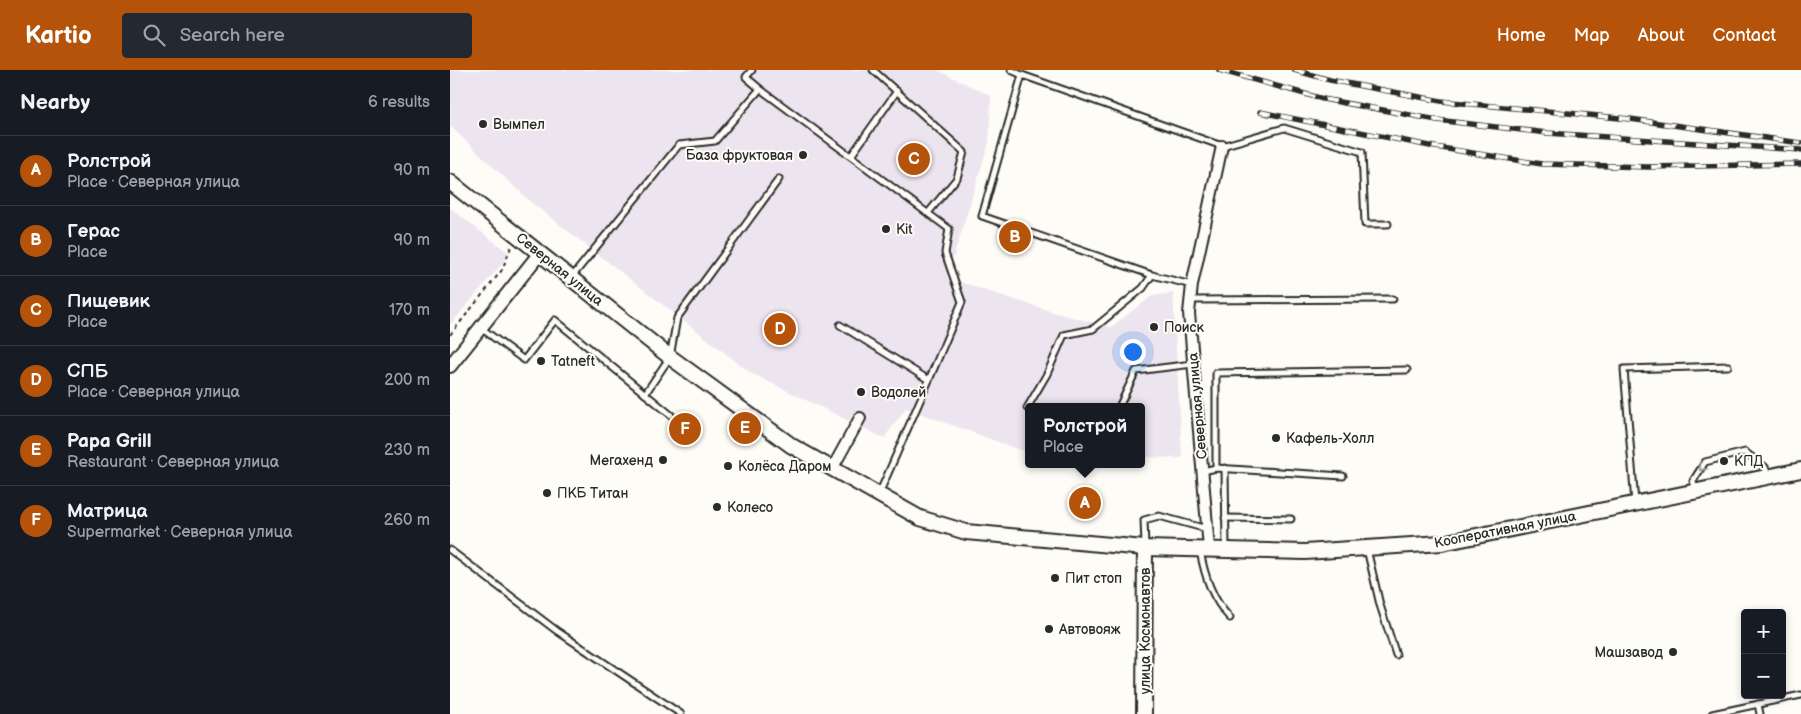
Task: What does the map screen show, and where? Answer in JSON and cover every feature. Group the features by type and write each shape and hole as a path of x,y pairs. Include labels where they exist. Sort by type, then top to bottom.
{"main road":[{"name":"Северная улица","path":"450,182 670,357 792,446 920,518 966,532 1145,548"},
{"name":"Кооперативная улица","path":"1145,548 1305,552 1442,543 1801,470"},
{"name":"улица Космонавтов","path":"1144,714 1145,548"}],"street":[{"name":"Северная улица","path":"1205,549 1208,529 1189,312 1192,285 1222,146"},
{"path":"450,366 540,252"},
{"path":"832,469 860,418"}],"lane":[{"path":"752,70 746,77 760,89 949,229 945,253 962,302 878,495"},
{"path":"873,70 964,152 958,178 928,213"},
{"path":"1011,70 1222,146 1284,128 1362,152 1365,224 1388,224"},
{"path":"1022,75 982,216 1152,275 1192,285"},
{"path":"571,278 679,145 715,141 760,89"},
{"path":"851,156 897,91"},
{"path":"645,394 670,357 677,318 779,179"},
{"path":"1030,403 1047,374 1064,335 1093,329 1142,288 1152,275"},
{"path":"1190,300 1393,298"},
{"path":"481,327 524,360 555,320 671,415"},
{"path":"840,325 929,380"},
{"path":"1121,403 1136,371 1193,364"},
{"path":"1635,504 1624,369 1728,366"},
{"path":"1216,468 1216,373 1407,370"},
{"path":"1695,492 1693,481 1705,462 1745,452 1766,467 1768,477"},
{"path":"1203,471 1225,468 1343,476"},
{"path":"1225,468 1226,550"},
{"path":"1145,548 1144,520 1159,516 1208,529"},
{"path":"1225,518 1291,520"},
{"path":"1367,548 1380,605 1396,655"},
{"path":"1205,549 1205,576 1220,608 1230,618"},
{"path":"450,550 557,631 680,714"},
{"path":"1712,714 1801,695"},
{"path":"1758,704 1760,714"}],"path":[{"path":"450,334 502,270 511,246"}],"shaded area":[{"path":"450,70 937,70 991,96 989,142 947,278 1056,313 1111,327 1152,296 1173,293 1182,458 1145,457 1145,403 1025,403 1025,451 906,408 884,438 751,373 532,203 450,126"},
{"path":"450,208 510,254 450,325"}],"railway":[{"path":"1219,70 1323,99 1437,120 1547,133 1801,150"},
{"path":"1294,70 1330,80 1441,101 1630,119 1801,143"},
{"path":"1260,112 1435,147 1542,164 1648,167 1801,164"}],"place":[{"name":"Вымпел","path":"483,124"},
{"name":"База фруктовая","path":"803,155"},
{"name":"Пищевик","path":"914,159"},
{"name":"Kit","path":"886,229"},
{"name":"Герас","path":"1015,237"},
{"name":"Поиск","path":"1154,327"},
{"name":"СПБ","path":"780,329"},
{"name":"Tatneft","path":"541,361"},
{"name":"Водолей","path":"861,392"},
{"name":"Papa Grill","path":"745,428"},
{"name":"Матрица","path":"685,429"},
{"name":"Кафель-Холл","path":"1276,438"},
{"name":"Мегахенд","path":"663,460"},
{"name":"КПД","path":"1724,461"},
{"name":"Колёса Даром","path":"728,466"},
{"name":"ПКБ Титан","path":"547,493"},
{"name":"Ролстрой","path":"1085,503"},
{"name":"Колесо","path":"717,507"},
{"name":"Пит стоп","path":"1055,578"},
{"name":"Автовояж","path":"1049,629"},
{"name":"Машзавод","path":"1673,652"}]}
